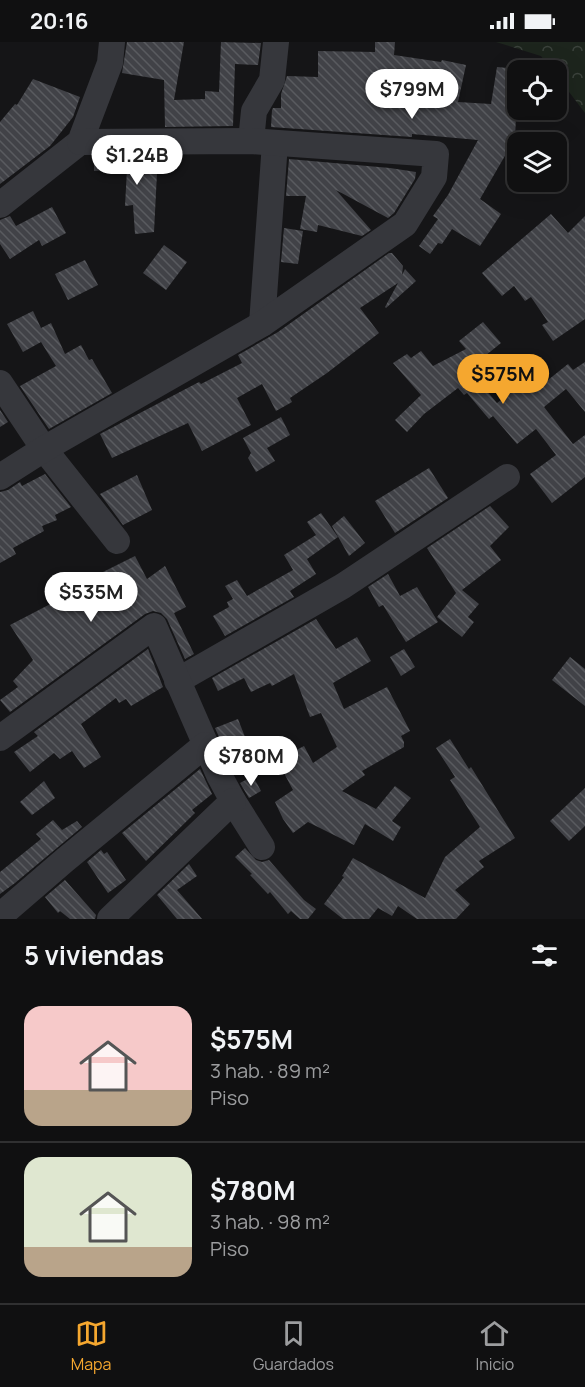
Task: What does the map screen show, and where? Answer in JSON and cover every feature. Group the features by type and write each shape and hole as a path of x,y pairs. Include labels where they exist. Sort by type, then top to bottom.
{"street":[{"path":"0,205 80,142 110,63 112,42"},
{"path":"262,324 263,142 254,111 272,80 276,42"},
{"path":"0,477 44,449 262,324 405,224 434,177 436,154 263,142 80,142"},
{"path":"0,383 44,449 117,541"},
{"path":"177,681 343,586 507,477"},
{"path":"0,738 154,626 205,745 233,801 262,847"},
{"path":"0,918 65,860 205,745"},
{"path":"110,919 233,801"}],"green space":[{"path":"496,42 585,42 585,113 567,89 567,60 544,60 541,56"}],"building":[{"path":"127,42 184,42 174,100 205,99 205,91 219,92 221,42 261,43 258,65 235,64 233,126 165,127 164,80 122,73"},
{"path":"375,42 395,42 394,55 466,65 458,102 491,104 497,67 507,68 507,120 516,120 515,132 507,132 507,154 480,199 501,214 480,246 452,229 442,244 438,243 430,254 419,246 438,219 433,216 448,195 478,140 412,134 412,137 271,127 272,110 281,108 281,94 287,76 318,77 318,51 375,52"},
{"path":"33,79 80,97 73,117 50,146 0,184 0,122 15,104 17,105"},
{"path":"94,157 160,157 162,172 157,173 154,232 135,234 133,205 125,206 127,169 94,171"},
{"path":"289,159 416,172 415,179 394,213 388,218 336,190 371,230 362,236 318,225 317,232 300,229 306,196 286,196"},
{"path":"52,207 66,233 42,246 39,240 10,259 0,244 0,220 10,216 16,226"},
{"path":"551,214 568,233 585,216 585,319 553,341 542,325 548,322 531,297 525,301 514,286 502,296 482,273"},
{"path":"284,228 303,231 298,264 281,262"},
{"path":"164,245 187,262 166,290 143,273"},
{"path":"392,253 403,266 402,275 405,269 416,281 386,308 398,283 360,308 379,333 290,398 292,402 276,411 262,384 237,398 251,425 202,451 188,423 112,458 100,434 199,382 201,384 242,363 238,355 278,332"},
{"path":"85,260 98,285 68,300 55,274"},
{"path":"33,311 41,328 51,323 65,354 81,345 112,393 49,429 20,386 56,366 41,342 23,352 7,324"},
{"path":"483,322 501,343 475,364 480,371 474,376 497,403 525,382 533,392 568,364 573,370 585,362 585,412 566,389 544,407 573,444 585,435 585,477 552,503 530,474 556,455 536,429 517,444 493,416 489,419 467,393 464,395 458,388 424,414 407,432 395,420 421,395 393,363 407,354 411,358 421,351 433,366 466,349 459,341"},
{"path":"0,410 8,422 0,427"},
{"path":"281,417 290,435 267,448 275,461 256,472 248,458 251,453 243,438"},
{"path":"429,468 448,498 395,533 375,501"},
{"path":"45,474 71,507 55,515 57,520 42,526 44,531 13,548 16,554 0,563 0,492 20,482 22,486"},
{"path":"137,475 152,510 123,525 100,494"},
{"path":"490,506 509,527 490,546 501,560 462,590 479,604 468,617 474,622 462,637 437,617 456,593 427,548"},
{"path":"321,513 338,537 307,559 316,574 290,591 294,597 225,636 213,616 229,607 227,602 233,599 225,586 237,580 247,596 293,570 284,555 316,535 307,522"},
{"path":"344,516 365,543 349,556 332,526"},
{"path":"135,556 147,579 165,566 186,607 174,613 194,654 185,659 167,619 161,613 153,611 145,614 10,712 0,700 18,687 13,681 33,660 10,625 60,599 56,592 74,580 77,585"},
{"path":"388,574 400,596 417,587 438,622 406,642 383,605 379,607 368,587"},
{"path":"316,619 336,649 357,637 371,661 333,683 344,709 387,687 410,731 401,736 404,747 362,771 365,775 342,791 376,809 395,786 411,798 392,821 401,827 393,841 365,824 354,845 308,822 293,833 275,802 293,790 277,760 304,746 313,763 337,747 321,713 310,717 294,674 272,686 270,683 251,692 244,678 218,691 212,678"},
{"path":"148,649 163,687 131,706 126,699 119,703 116,698 81,724 101,757 84,768 72,751 60,759 54,753 30,772 14,752 38,736 34,732"},
{"path":"404,649 415,667 401,676 390,657"},
{"path":"570,657 585,669 585,706 552,680"},
{"path":"238,719 245,737 223,746 215,728"},
{"path":"450,739 469,769 471,767 515,838 479,861 484,867 455,890 470,904 456,919 417,919 398,906 392,916 378,908 369,919 343,919 324,904 344,877 342,876 353,858 425,898 445,857 480,827 450,780 455,777 436,748"},
{"path":"200,769 212,794 192,810 195,813 146,861 122,833"},
{"path":"253,776 261,791 249,798 240,783"},
{"path":"44,781 55,798 32,815 20,802"},
{"path":"585,788 585,826 569,841 550,821"},
{"path":"53,820 62,830 77,821 82,827 0,894 0,872 41,839 36,834"},
{"path":"245,848 256,860 262,862 269,860 304,900 316,909 308,919 300,919 291,911 288,914 270,892 268,894 250,875 252,874 235,857"},
{"path":"101,850 104,854 107,852 126,880 108,893 87,862"},
{"path":"189,864 197,876 177,890 202,919 177,919 157,895"},
{"path":"65,880 96,915 95,919 70,919 60,911 58,913 45,897"}]}
